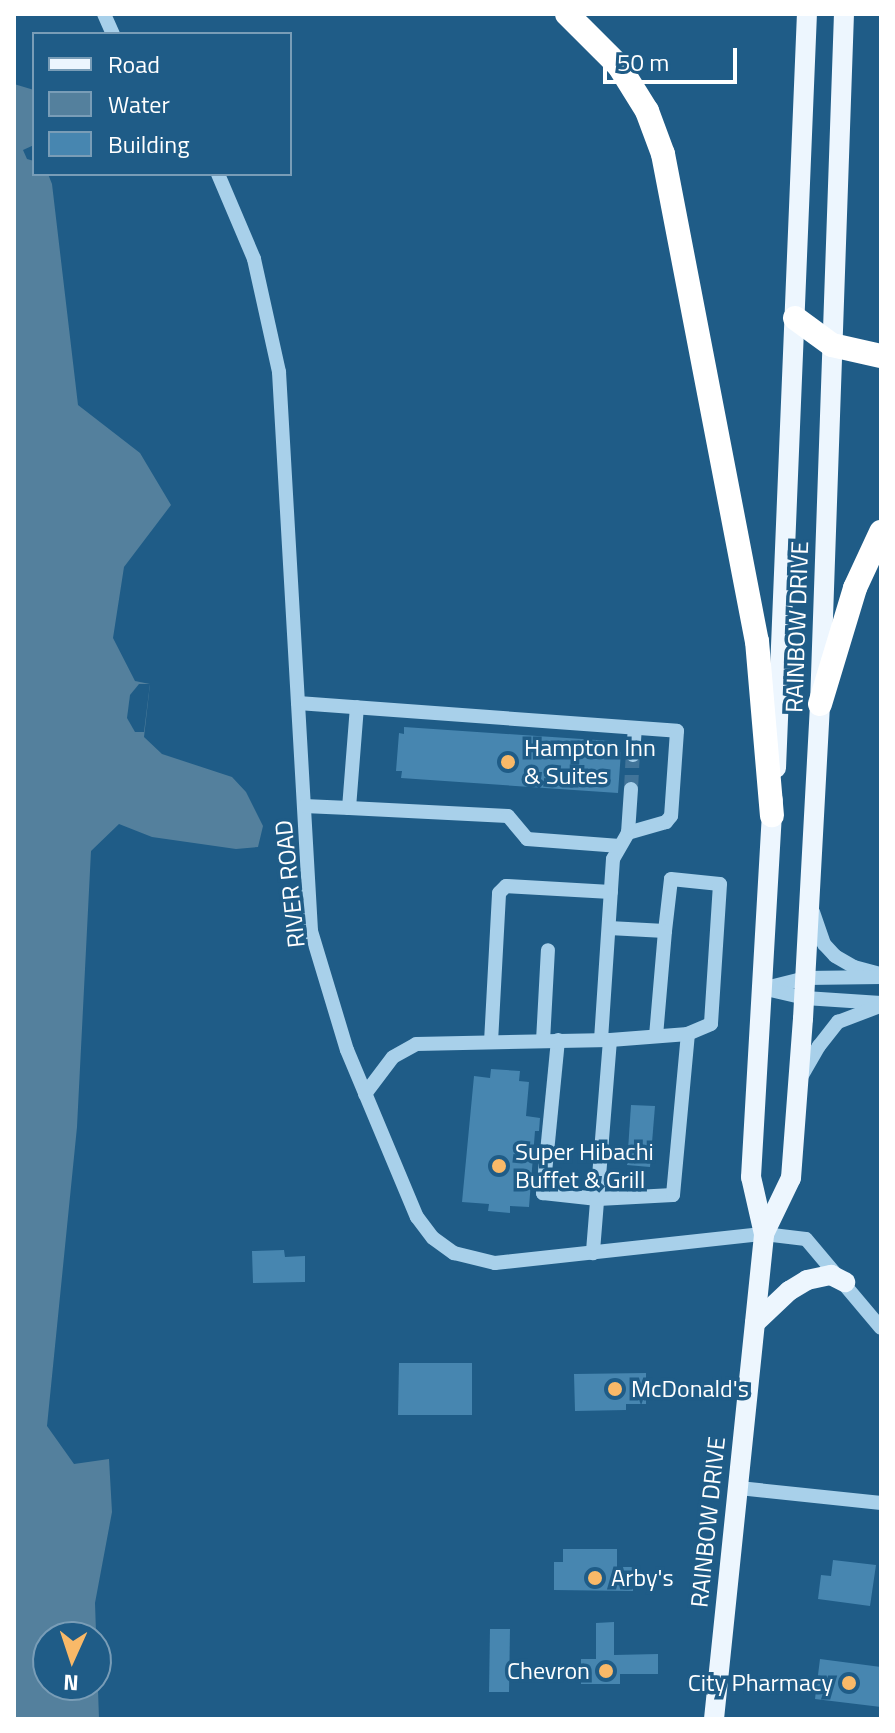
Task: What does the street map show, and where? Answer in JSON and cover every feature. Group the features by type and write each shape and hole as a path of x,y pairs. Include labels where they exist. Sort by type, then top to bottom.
{"highway":[{"path":"567,14 602,45 634,88 647,111 666,164 757,641 772,815"},
{"path":"795,318 832,345 881,356"},
{"path":"820,704 855,588 881,532"}],"main road":[{"name":"RAINBOW DRIVE","path":"714,1719 764,1234 751,1177 781,704 807,14"},
{"name":"RAINBOW DRIVE","path":"764,1234 791,1178 799,1081 820,704 844,14"},
{"path":"755,1323 789,1291 807,1280 831,1275 845,1282"}],"street":[{"name":"RIVER ROAD","path":"219,176 254,259 279,372 311,931 347,1050 417,1217 443,1246 467,1258 495,1263 764,1234 806,1239 881,1328"},
{"path":"298,703 677,731 671,816 666,822 624,840 527,839 508,816 304,806"},
{"path":"349,808 357,707"},
{"path":"633,755 635,728"},
{"path":"593,1253 613,859 624,840 631,789"},
{"path":"365,1094 393,1057 416,1044 606,1040 688,1034 711,1024 720,884 671,879 656,1036"},
{"path":"491,1042 499,893 506,886 611,892"},
{"path":"810,898 824,944 854,967 881,976"},
{"path":"609,928 665,931"},
{"path":"548,950 550,1040 543,1193 598,1199 673,1195 688,1034"},
{"path":"762,989 805,988 881,976"},
{"path":"805,988 881,1004"},
{"path":"799,1081 819,1046 838,1022 881,1004"},
{"path":"739,1488 881,1503"}],"water":[{"path":"14,84 32,89 32,146 23,150 27,159 32,160 32,176 49,176 52,184 78,405 140,453 171,505 124,567 113,638 135,681 150,684 144,737 162,754 232,777 246,792 263,826 258,847 236,849 152,837 119,824 91,851 77,1127 47,1426 74,1464 109,1459 112,1512 95,1603 96,1621 32,1621 32,1701 98,1701 99,1719 14,1719"}],"pier":[{"path":"139,684 150,684 144,732 135,732 127,718 130,695"}],"building":[{"name":"Hampton Inn & Suites","path":"404,727 611,741 610,752 621,752 618,793 401,778 402,771 396,771 399,733 404,734"},
{"name":"Super Hibachi Buffet & Grill","path":"491,1069 520,1071 519,1081 529,1082 526,1116 540,1118 539,1131 535,1131 529,1207 510,1206 510,1213 488,1211 489,1204 462,1202 474,1076 490,1078"},
{"path":"631,1105 655,1106 650,1167 627,1165"},
{"path":"284,1250 285,1257 305,1256 305,1282 253,1283 252,1251"},
{"path":"399,1363 472,1363 472,1415 398,1415"},
{"path":"646,1373 646,1404 626,1404 626,1410 575,1411 574,1374"},
{"path":"563,1549 617,1549 617,1567 633,1567 633,1591 554,1590 554,1562 563,1562"},
{"path":"833,1560 876,1565 870,1606 818,1599 821,1575 831,1576"},
{"path":"614,1622 614,1655 658,1654 658,1674 620,1674 620,1684 581,1684 581,1659 596,1659 596,1623"},
{"path":"490,1629 510,1629 509,1692 489,1692"},
{"name":"City Pharmacy","path":"820,1659 881,1667 881,1707 815,1699"}],"tunnel":[{"path":"631,789 633,755"}],"place":[{"name":"Hampton Inn & Suites","path":"508,762"},
{"name":"Super Hibachi Buffet & Grill","path":"499,1166"},
{"name":"McDonald's","path":"615,1389"},
{"name":"Arby's","path":"595,1578"},
{"name":"Chevron","path":"606,1671"},
{"name":"City Pharmacy","path":"849,1683"}]}
